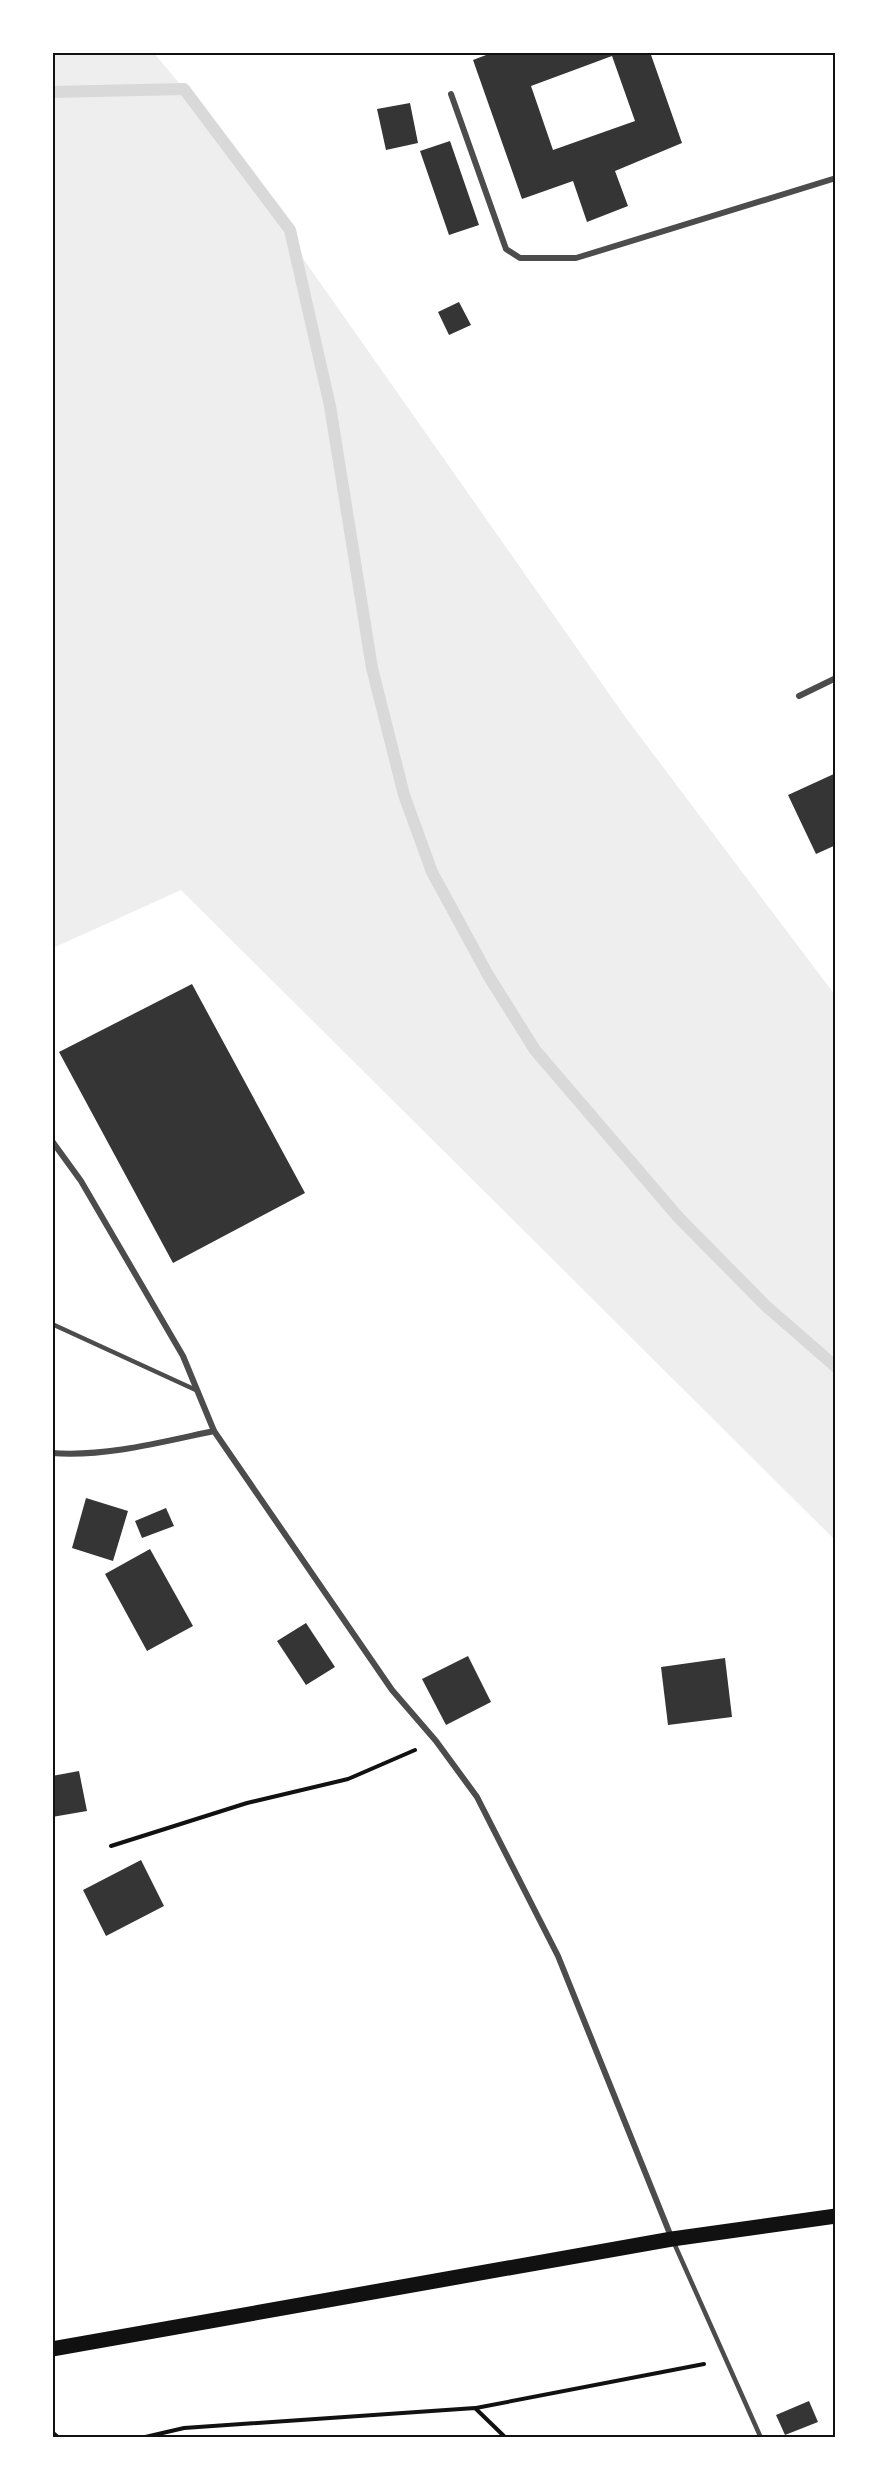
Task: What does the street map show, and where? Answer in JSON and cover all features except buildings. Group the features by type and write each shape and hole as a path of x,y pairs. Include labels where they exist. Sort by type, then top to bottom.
{"main road":[{"path":"52,2349 672,2239 836,2216"}],"street":[{"path":"451,94 506,249 520,258 576,258 836,178"},
{"path":"800,696 836,678"},
{"path":"52,1141 81,1181 183,1356 214,1431 392,1690 436,1741 477,1797 558,1956 672,2239"},
{"path":"52,1453 74,1454 158,1443 214,1431"}],"lane":[{"path":"52,1324 198,1391"},
{"path":"672,2239 761,2438"}],"path":[{"path":"111,1846 247,1803 348,1779 436,1741"},
{"path":"141,2438 184,2428 475,2408 726,2360"},
{"path":"475,2408 506,2438"},
{"path":"52,2432 59,2438"}],"shaded area":[{"path":"52,53 154,53 184,89 626,718 835,995 835,1540 181,890 53,948"}],"waterway":[{"path":"52,92 184,89 290,230 330,406 372,668 404,795 432,872 488,975 535,1050 679,1218 766,1306 836,1367"}]}
